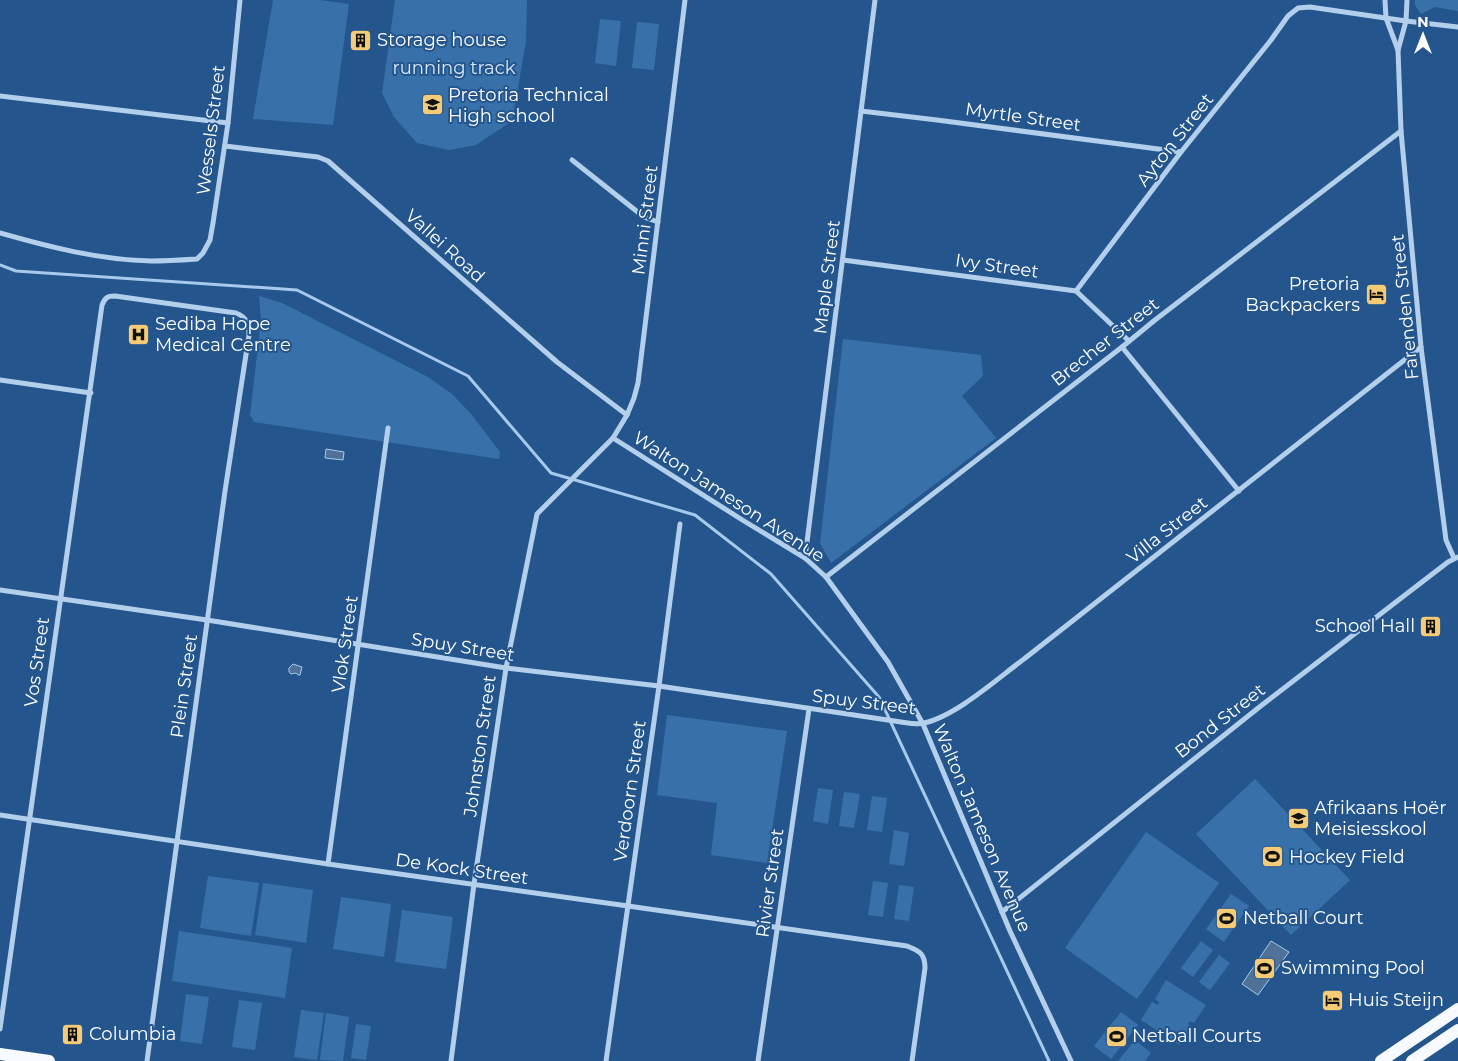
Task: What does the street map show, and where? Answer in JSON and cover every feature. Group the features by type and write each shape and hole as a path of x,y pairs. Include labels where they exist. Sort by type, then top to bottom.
{"main road":[{"path":"1381,1061 1458,1009"},
{"path":"1434,1024 1444,1040"},
{"path":"1412,1061 1458,1030"},
{"path":"0,1054 49,1061"}],"street":[{"name":"Wessels Street","path":"0,233 52,247 119,259 150,261 197,259 203,254 210,240 225,146 240,0"},
{"name":"Minni Street","path":"613,438 627,416 634,398 641,366 685,0"},
{"name":"Maple Street","path":"805,558 875,0"},
{"name":"Farenden Street","path":"1385,0 1386,18 1398,50"},
{"name":"Farenden Street","path":"1407,0 1406,22 1398,50 1401,131 1422,347 1446,540 1456,558"},
{"name":"Ayton Street","path":"1076,291 1181,152 1288,16 1298,8 1310,7 1386,18"},
{"path":"1386,18 1458,27"},
{"path":"0,96 228,123"},
{"name":"Myrtle Street","path":"861,111 1181,152"},
{"name":"Brecher Street","path":"826,577 1401,131"},
{"name":"Vallei Road","path":"225,146 318,157 328,161 557,362 627,416"},
{"path":"572,160 644,217 658,222"},
{"name":"Ivy Street","path":"843,260 1076,291"},
{"path":"1076,291 1129,341"},
{"name":"Vos Street","path":"0,1029 100,314 104,299 115,296 236,313 243,316"},
{"name":"Plein Street","path":"147,1061 224,491 249,336 249,328 243,316"},
{"path":"1122,347 1239,491"},
{"name":"Villa Street","path":"923,724 946,715 974,696 1422,347"},
{"path":"0,380 90,393"},
{"name":"Vlok Street","path":"328,864 388,428"},
{"name":"Walton Jameson Avenue","path":"613,438 805,558 826,577 888,662 923,724 1002,912 1071,1061"},
{"name":"Johnston Street","path":"451,1061 474,884 506,668 537,514 613,438"},
{"name":"Verdoorn Street","path":"606,1061 680,524"},
{"name":"Bond Street","path":"1002,912 1262,705 1456,558"},
{"name":"Spuy Street","path":"0,590 207,620 506,668 659,686 923,724"},
{"name":"Rivier Street","path":"758,1061 809,709"},
{"name":"De Kock Street","path":"0,815 328,864 898,945 914,949 925,960 925,968 912,1061"}],"green space":[{"path":"273,0 320,0 349,4 333,125 253,119"},
{"name":"running track","path":"395,0 527,0 526,42 512,121 476,145 449,150 417,143 394,117 382,93"},
{"path":"1415,0 1458,0 1458,11 1435,7 1421,14 1415,5"},
{"path":"600,19 621,21 616,66 595,63"},
{"path":"637,22 659,24 654,70 632,68"},
{"path":"259,296 282,303 428,377 452,394 471,414 500,452 499,459 254,422 250,415 261,321"},
{"path":"843,339 981,355 983,376 962,396 996,438 831,563 820,543"},
{"path":"667,715 787,731 767,863 711,855 717,803 657,795"},
{"name":"Hockey Field","path":"1255,779 1350,880 1291,935 1196,834"},
{"path":"818,788 833,790 828,824 813,821"},
{"path":"844,792 860,794 854,828 839,826"},
{"path":"872,796 887,798 882,832 867,830"},
{"path":"894,830 909,833 904,866 889,864"},
{"path":"1146,832 1219,883 1137,999 1065,948"},
{"path":"208,876 259,883 251,936 200,928"},
{"path":"873,881 888,883 883,917 868,915"},
{"path":"263,883 313,890 306,943 255,935"},
{"path":"899,885 914,887 909,921 894,919"},
{"name":"Netball Court","path":"1231,894 1249,906 1224,942 1206,929"},
{"path":"341,897 391,904 384,957 333,949"},
{"path":"402,910 453,917 446,969 395,962"},
{"path":"179,931 292,948 285,998 172,981"},
{"path":"1201,941 1213,950 1193,977 1181,968"},
{"path":"1219,955 1230,963 1210,990 1199,982"},
{"path":"1166,980 1206,1005 1194,1023 1190,1021 1188,1024 1191,1027 1180,1045 1141,1020 1152,1002 1158,1005 1159,1002 1155,999"},
{"path":"186,994 209,997 202,1044 180,1041"},
{"path":"239,1000 262,1003 255,1050 232,1047"},
{"path":"301,1010 324,1013 317,1060 294,1057"},
{"name":"Netball Courts","path":"1121,1012 1138,1025 1111,1059 1094,1046"},
{"path":"326,1013 349,1017 343,1061 320,1060"},
{"path":"356,1024 371,1026 366,1060 351,1058"},
{"path":"1135,1040 1151,1053 1145,1061 1118,1061"}],"shaded area":[{"path":"326,449 344,452 343,460 325,458"},
{"path":"293,664 302,667 300,675 289,672 289,668"},
{"name":"Swimming Pool","path":"1271,941 1289,952 1258,995 1242,984"}],"waterway":[{"path":"0,265 16,271 297,290 468,376 551,473 695,515 771,574 879,697 1049,1061"}],"place":[{"name":"Storage house","path":"361,40"},
{"name":"Pretoria Technical High school","path":"432,105"},
{"name":"Pretoria Backpackers","path":"1376,294"},
{"name":"Sediba Hope Medical Centre","path":"139,334"},
{"name":"School Hall","path":"1431,626"},
{"name":"Afrikaans Hoër Meisiesskool","path":"1298,818"},
{"name":"Hockey Field","path":"1273,857"},
{"name":"Netball Court","path":"1227,918"},
{"name":"Swimming Pool","path":"1265,968"},
{"name":"Huis Steijn","path":"1332,1000"},
{"name":"Columbia","path":"73,1034"},
{"name":"Netball Courts","path":"1116,1036"}]}
